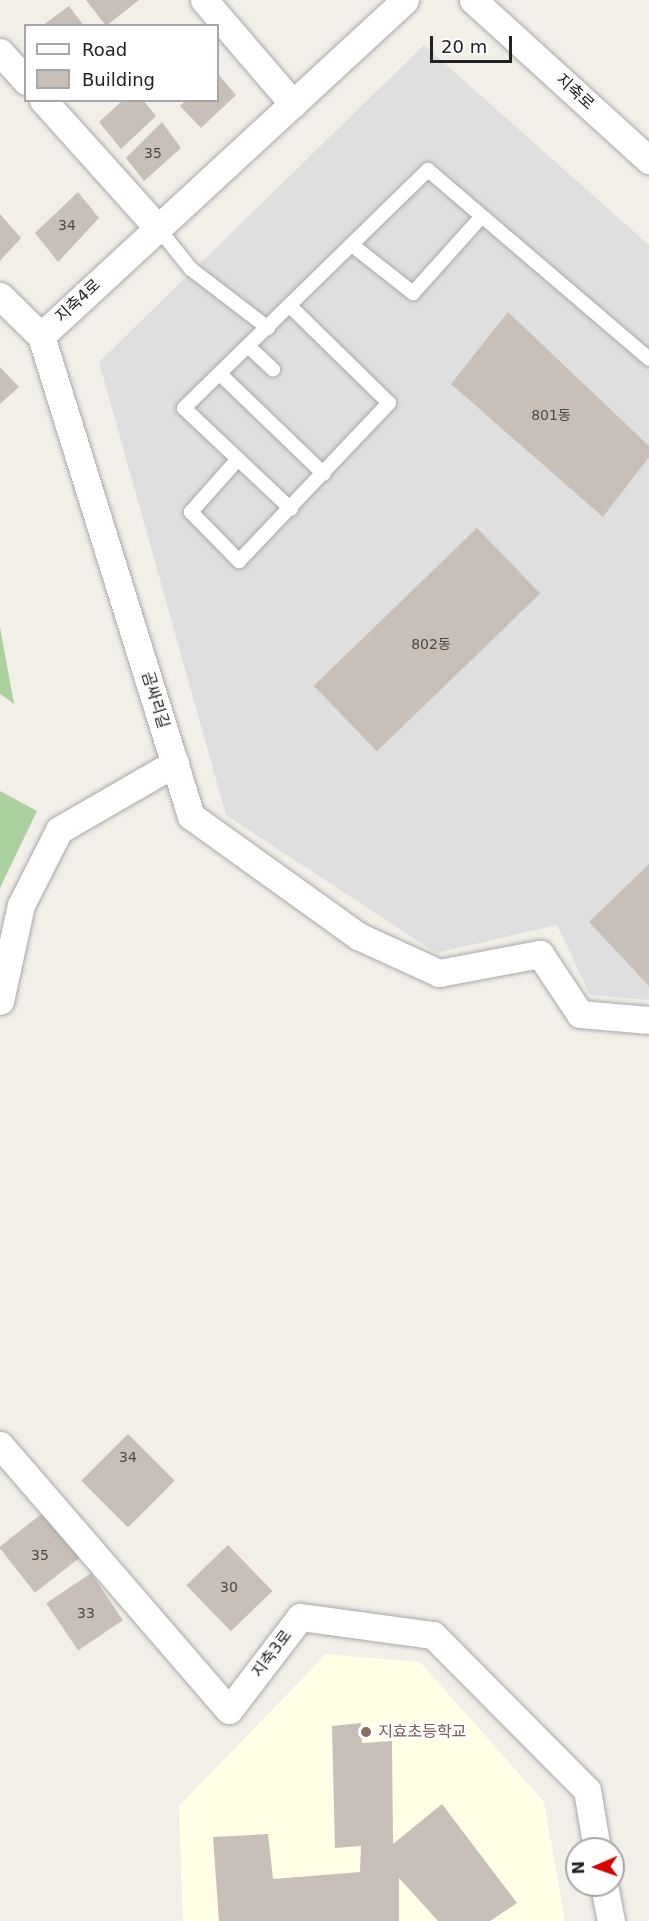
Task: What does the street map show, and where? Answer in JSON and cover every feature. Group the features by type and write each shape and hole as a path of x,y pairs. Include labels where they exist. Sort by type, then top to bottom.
{"street":[{"path":"204,0 293,104"},
{"name":"지축4로","path":"0,296 41,336 405,0"},
{"name":"지축로","path":"473,0 649,160"},
{"path":"0,52 24,79"},
{"path":"45,102 158,228"},
{"name":"곰싸리길","path":"41,336 191,816 358,936 439,973 540,954 580,1014 649,1020"},
{"path":"0,1001 21,905 59,830 175,763"},
{"name":"지축3로","path":"0,1445 229,1710 300,1617 433,1635 586,1790 595,1837"},
{"path":"606,1897 610,1921"}],"lane":[{"path":"291,509 184,408 428,170 649,359"},
{"path":"352,245 413,293 482,216"},
{"path":"158,228 191,269 268,328"},
{"path":"238,459 191,512 239,561 291,509 389,403 290,306"},
{"path":"249,347 273,369"},
{"path":"219,374 324,474"}],"shaded area":[{"path":"424,45 649,245 649,1000 590,995 557,925 436,953 226,815 99,362"},
{"name":"지효초등학교","path":"326,1654 420,1662 544,1802 565,1921 183,1921 179,1806"}],"green space":[{"path":"0,627 14,704 0,694"},
{"path":"0,791 37,811 0,888"}],"building":[{"path":"86,0 139,0 109,24 104,24"},
{"path":"69,6 82,24 45,24"},
{"path":"219,75 236,95 201,128 180,106 184,102 219,102"},
{"path":"121,102 145,102 156,116 121,149 99,122"},
{"path":"162,122 181,148 144,181 126,158"},
{"path":"78,192 99,218 58,262 35,233"},
{"path":"0,214 21,238 0,261"},
{"path":"508,312 649,446 649,457 603,517 451,384"},
{"path":"0,367 19,387 0,404"},
{"path":"477,528 540,593 377,751 314,686"},
{"path":"649,864 649,986 589,922"},
{"path":"128,1434 175,1481 128,1527 81,1481"},
{"path":"44,1512 80,1558 35,1593 0,1546"},
{"path":"228,1545 272,1591 231,1631 186,1585"},
{"path":"91,1573 123,1620 78,1650 46,1603"},
{"path":"361,1723 362,1743 392,1741 393,1844 442,1804 517,1903 490,1921 438,1921 399,1878 399,1921 219,1921 213,1837 268,1834 273,1879 360,1872 361,1846 335,1848 332,1726"}],"place":[{"name":"지효초등학교","path":"366,1732"}]}
